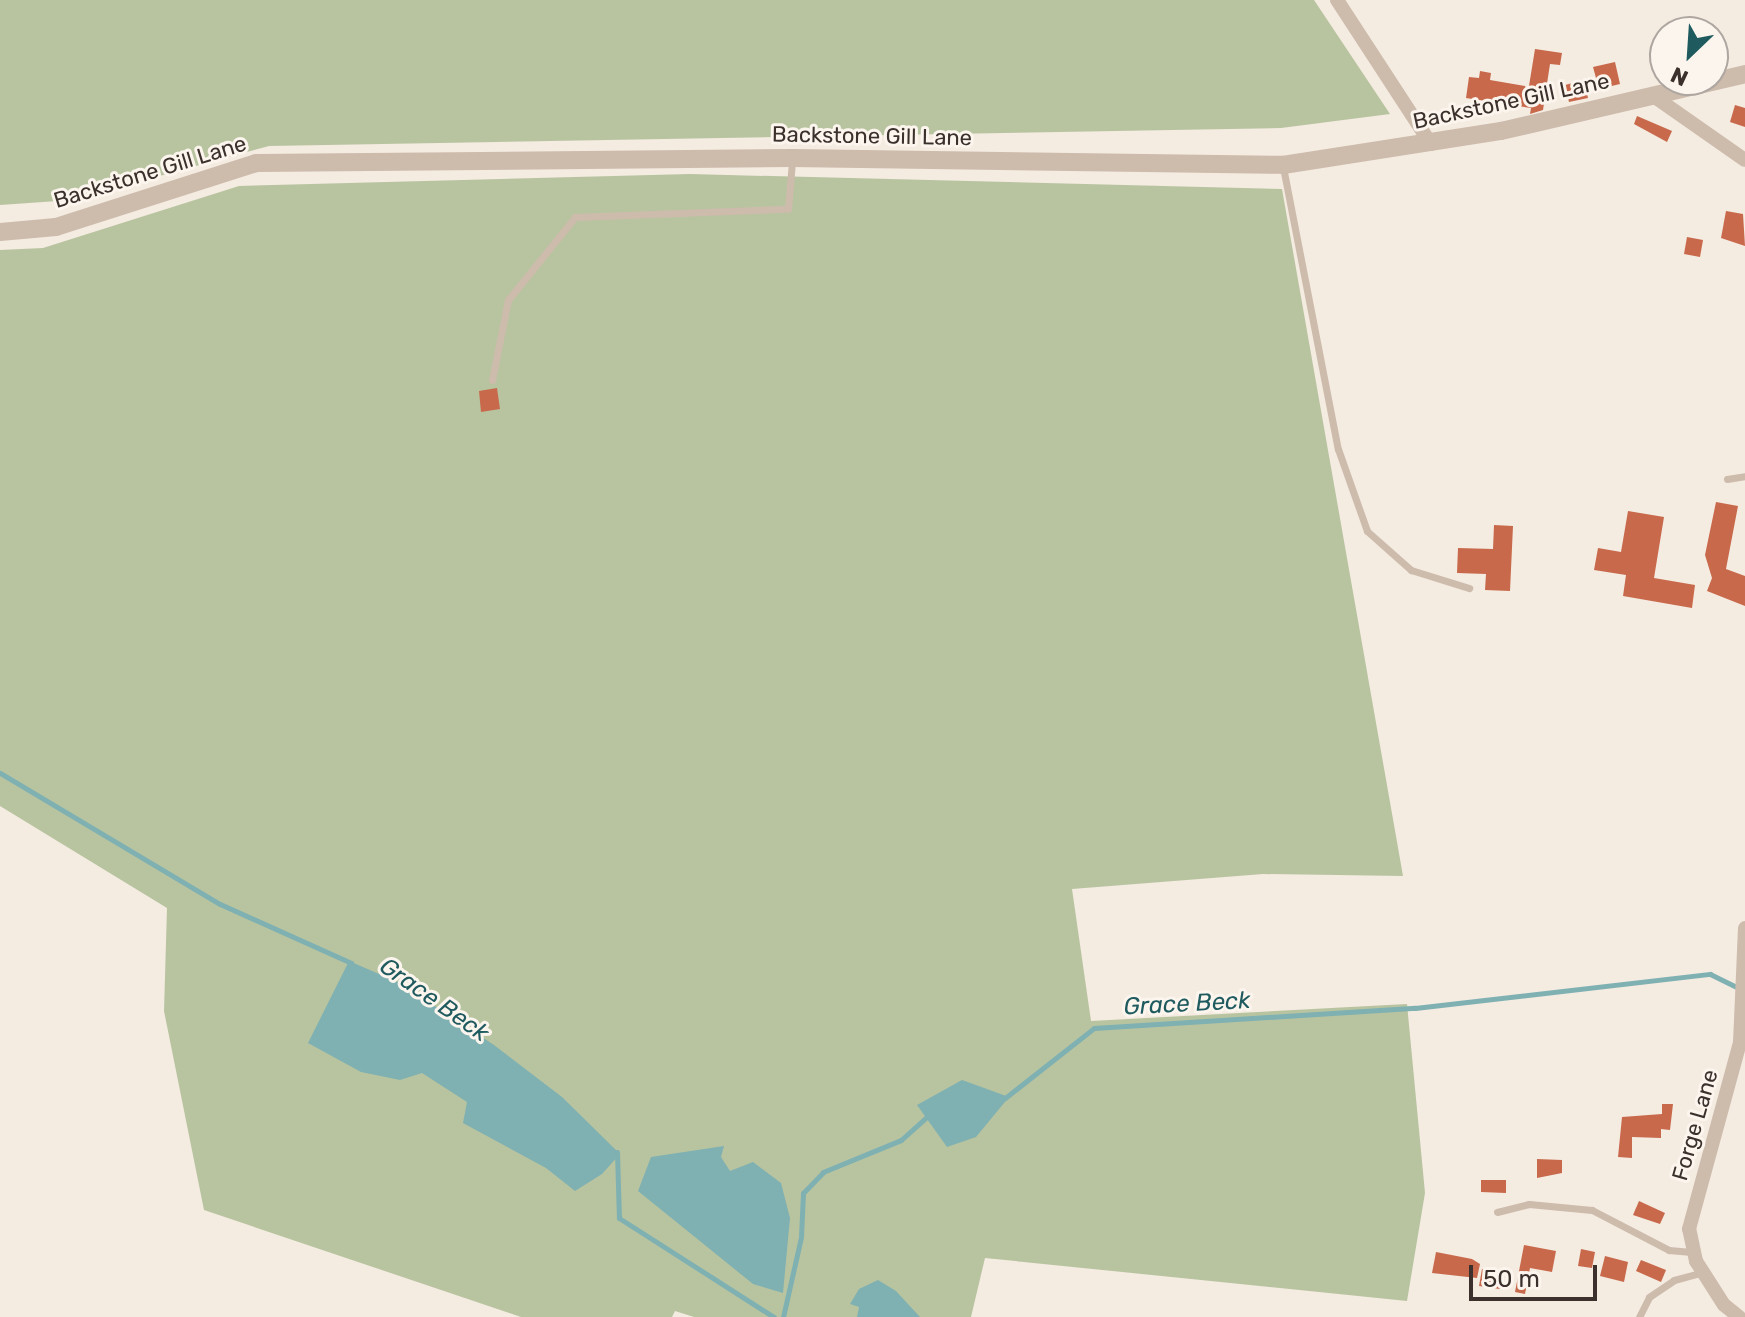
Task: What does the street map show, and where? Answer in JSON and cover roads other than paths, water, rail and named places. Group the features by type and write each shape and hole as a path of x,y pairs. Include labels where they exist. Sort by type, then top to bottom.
{"street":[{"path":"1337,0 1431,144"},
{"name":"Backstone Gill Lane","path":"0,232 56,227 256,163 792,158 1283,165 1431,144 1649,96"},
{"path":"1653,96 1745,160"},
{"name":"Forge Lane","path":"1739,1317 1724,1305 1703,1272 1689,1229 1740,1043 1745,928"}],"lane":[{"path":"492,380 508,300 575,217 788,209 792,158"},
{"path":"1283,165 1338,449 1367,531 1411,570 1469,588"},
{"path":"1727,479 1745,476"},
{"path":"1497,1212 1529,1204 1592,1210 1669,1250 1694,1252"},
{"path":"1639,1317 1649,1297 1674,1280 1703,1272"}],"water":[{"path":"349,961 400,983 494,1045 562,1097 620,1154 602,1174 575,1191 546,1168 463,1123 467,1102 422,1073 400,1080 361,1072 308,1043"},
{"path":"962,1080 1009,1097 976,1137 947,1147 917,1105"},
{"path":"724,1146 721,1157 730,1171 753,1162 781,1183 790,1218 783,1293 753,1284 638,1191 651,1157"},
{"path":"878,1280 896,1291 920,1317 857,1317 859,1307 850,1304 859,1289"}],"waterway":[{"name":"Grace Beck","path":"0,773 220,904 351,963"},
{"name":"Grace Beck","path":"1005,1098 1094,1028 1415,1008 1710,974 1741,989"},
{"name":"Grace Beck","path":"783,1317 801,1237 803,1193 823,1172 901,1140 929,1115"},
{"name":"Grace Beck","path":"617,1152 619,1218 774,1317"}]}
